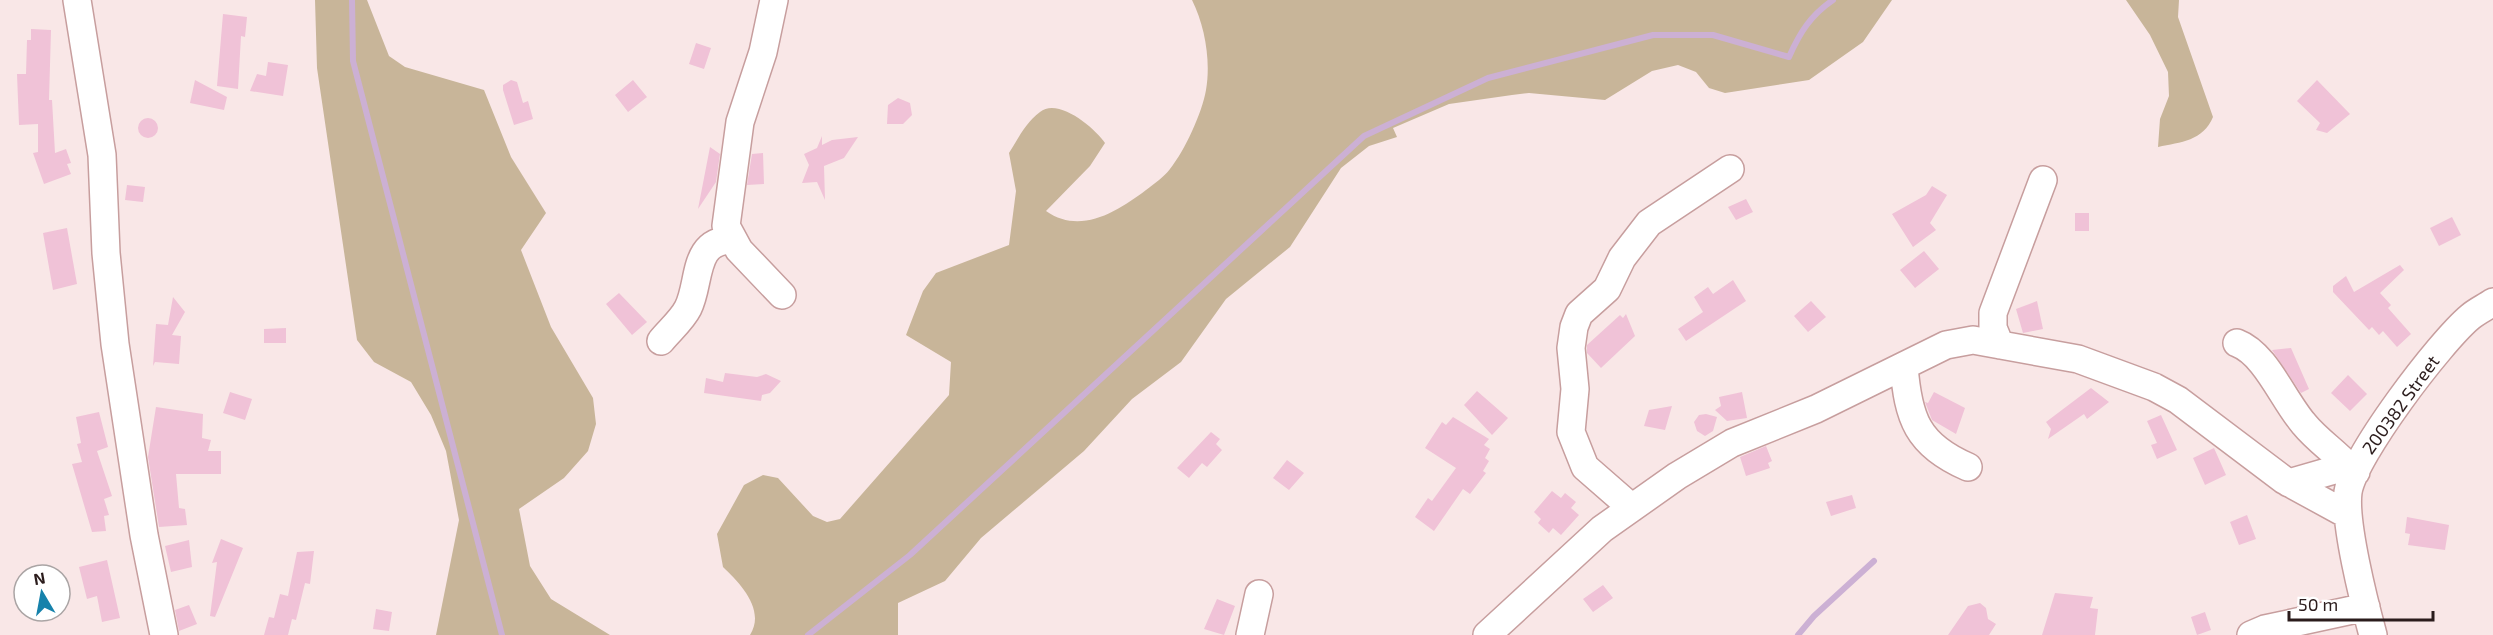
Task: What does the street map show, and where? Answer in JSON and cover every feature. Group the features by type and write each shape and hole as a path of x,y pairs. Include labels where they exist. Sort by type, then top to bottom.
{"street":[{"path":"774,0 763,52 740,122 726,226 732,240 782,295"},
{"path":"78,7 102,155 106,253 115,344 144,535 164,635"},
{"path":"1632,508 1585,467 1571,432 1575,389 1571,348 1574,327 1580,314 1607,290 1622,258 1649,223 1730,169"},
{"path":"2000,345 1993,328 1992,313 2043,180"},
{"path":"661,341 687,311 695,288 697,267 704,253 723,240 732,240"},
{"name":"200382 Street","path":"2373,635 2348,515 2348,490 2352,469 2420,374 2470,317 2493,302"},
{"path":"1487,635 1602,529 1677,476 1732,443 1816,409 1946,345 1973,340 2078,359 2154,387 2178,400 2289,483 2348,515"},
{"path":"2237,343 2249,347 2261,359 2283,397 2305,426 2352,469"},
{"path":"1904,366 1906,398 1916,428 1924,439 1941,453 1968,467"},
{"path":"2289,483 2352,469"},
{"path":"1250,635 1259,594"},
{"path":"2251,635 2265,629 2366,607"}],"shaded area":[{"path":"315,0 367,0 389,56 405,67 484,90 511,157 546,213 521,250 551,327 593,398 596,424 588,451 564,478 519,509 530,566 551,599 610,635 436,635 459,520 446,451 431,415 411,382 374,362 357,340 317,68"},
{"path":"1192,0 1892,0 1863,42 1809,80 1725,93 1709,88 1696,72 1678,65 1652,71 1605,100 1529,93 1512,95 1449,104 1393,128 1397,137 1369,146 1341,168 1290,247 1226,299 1181,362 1132,399 1084,451 981,538 945,581 898,603 898,635 750,635 754,626 753,607 737,581 723,567 717,534 744,485 763,475 778,478 813,516 827,522 840,519 949,395 951,362 906,335 923,291 936,273 1009,245 1016,191 1009,153 1026,126 1040,112 1048,108 1066,111 1085,123 1105,143 1090,166 1046,211 1059,218 1085,221 1111,213 1135,198 1168,172 1192,131 1206,90 1208,67 1206,44"},
{"path":"2126,0 2179,0 2178,17 2213,117 2209,125 2197,136 2183,142 2158,147 2160,119 2169,96 2168,72 2150,35"}],"building":[{"path":"223,14 247,17 245,37 241,36 238,89 217,86"},
{"path":"31,29 51,30 49,100 52,100 55,153 66,149 71,163 67,164 71,174 44,184 33,153 38,152 38,124 19,125 17,74 26,74 27,40 31,40"},
{"path":"696,43 711,48 704,69 689,64"},
{"path":"268,62 288,65 283,96 250,91 257,74 266,76"},
{"path":"195,80 227,97 224,110 190,103"},
{"path":"511,80 517,82 523,103 528,101 533,119 514,125 503,90 503,85"},
{"path":"633,80 647,97 628,112 615,95"},
{"path":"2317,80 2350,114 2327,133 2316,130 2320,123 2297,101"},
{"path":"898,98 910,103 912,115 903,124 887,124 888,105"},
{"path":"144,118 152,118 158,124 158,132 152,138 144,138 138,132 138,124"},
{"path":"822,136 822,145 832,140 858,137 844,158 824,166 825,200 817,182 802,183 809,165 804,154 817,148"},
{"path":"710,147 720,154 716,182 698,209"},
{"path":"763,153 764,184 747,185 752,154"},
{"path":"127,185 145,187 143,202 125,200"},
{"path":"1932,186 1947,195 1930,223 1936,230 1913,247 1892,214 1926,195"},
{"path":"1746,199 1753,212 1736,220 1728,207"},
{"path":"2075,213 2089,213 2089,231 2075,231"},
{"path":"2452,217 2461,235 2439,246 2430,228"},
{"path":"67,228 77,284 53,290 43,233"},
{"path":"1924,251 1939,269 1915,288 1900,270"},
{"path":"2400,265 2404,270 2380,293 2391,305 2388,308 2411,334 2397,347 2383,331 2379,335 2372,327 2369,330 2333,292 2333,286 2346,276 2354,292"},
{"path":"1733,280 1746,301 1686,341 1678,329 1703,312 1694,297 1708,287 1713,294"},
{"path":"619,293 647,322 632,335 606,304"},
{"path":"173,297 185,312 172,335 181,336 179,364 155,362 153,366 156,324 168,325"},
{"path":"1811,301 1826,317 1808,332 1794,316"},
{"path":"2037,301 2043,329 2023,333 2016,309"},
{"path":"1626,314 1635,336 1601,368 1587,353 1587,345 1620,315 1623,318"},
{"path":"286,328 286,343 264,343 264,329"},
{"path":"2291,348 2309,389 2301,393 2272,350"},
{"path":"725,373 757,377 766,374 781,381 770,393 762,395 761,401 704,393 706,378 723,382"},
{"path":"2348,375 2367,394 2350,411 2331,393"},
{"path":"2091,388 2109,402 2087,419 2084,414 2048,439 2051,429 2046,422"},
{"path":"1477,391 1508,418 1492,435 1464,405"},
{"path":"230,392 252,399 245,420 223,413"},
{"path":"1742,392 1747,418 1727,421 1715,410 1721,406 1719,397"},
{"path":"1934,392 1965,408 1956,434 1932,420 1925,402 1928,403"},
{"path":"1672,406 1665,430 1644,426 1649,410"},
{"path":"156,407 203,414 202,438 211,440 208,451 221,451 221,474 176,474 179,508 185,509 187,525 159,527 148,457"},
{"path":"99,412 108,447 97,451 112,496 104,499 109,515 104,516 106,531 92,532 72,464 82,462 77,444 81,443 76,417"},
{"path":"1699,415 1717,417 1713,431 1705,436 1697,431 1694,422"},
{"path":"2161,415 2177,450 2157,459 2151,445 2157,443 2147,421"},
{"path":"1453,417 1489,439 1484,445 1490,449 1485,458 1489,461 1483,471 1486,473 1470,494 1463,489 1434,531 1415,517 1428,498 1432,501 1456,468 1425,448 1442,422 1446,425"},
{"path":"1211,432 1220,439 1216,444 1222,450 1207,467 1202,463 1189,478 1177,468"},
{"path":"1766,446 1772,461 1768,463 1770,468 1746,476 1740,457"},
{"path":"2214,448 2226,475 2205,485 2193,458"},
{"path":"1287,460 1304,473 1289,490 1273,478"},
{"path":"1552,491 1561,498 1565,493 1576,502 1571,508 1579,515 1561,535 1553,528 1549,533 1538,523 1541,519 1534,512"},
{"path":"1852,495 1856,508 1831,516 1826,502"},
{"path":"2247,515 2256,539 2239,545 2230,522"},
{"path":"2407,517 2449,525 2445,550 2408,545 2410,534 2405,533"},
{"path":"221,539 243,548 215,617 210,616 217,562 212,563"},
{"path":"189,540 192,567 171,572 165,546"},
{"path":"314,551 310,584 305,583 296,620 292,619 288,635 264,635 269,617 274,618 280,594 288,596 297,552"},
{"path":"107,560 120,618 102,622 97,596 87,599 79,567"},
{"path":"1603,585 1613,598 1593,612 1583,599"},
{"path":"2055,593 2093,597 2090,608 2098,609 2095,635 2042,635"},
{"path":"1217,599 1235,606 1224,635 1204,629"},
{"path":"1980,603 1986,608 1988,619 1996,624 1989,635 1948,635 1968,606"},
{"path":"189,605 197,624 179,631 175,610"},
{"path":"376,609 392,612 389,631 373,629"},
{"path":"2205,612 2211,630 2197,635 2191,617"}],"waterway":[{"path":"352,0 353,61 502,635"},
{"path":"808,635 910,555 1364,136 1488,78 1653,35 1713,35 1789,57 1807,25 1833,0"},
{"path":"1798,635 1814,616 1874,561"}]}
